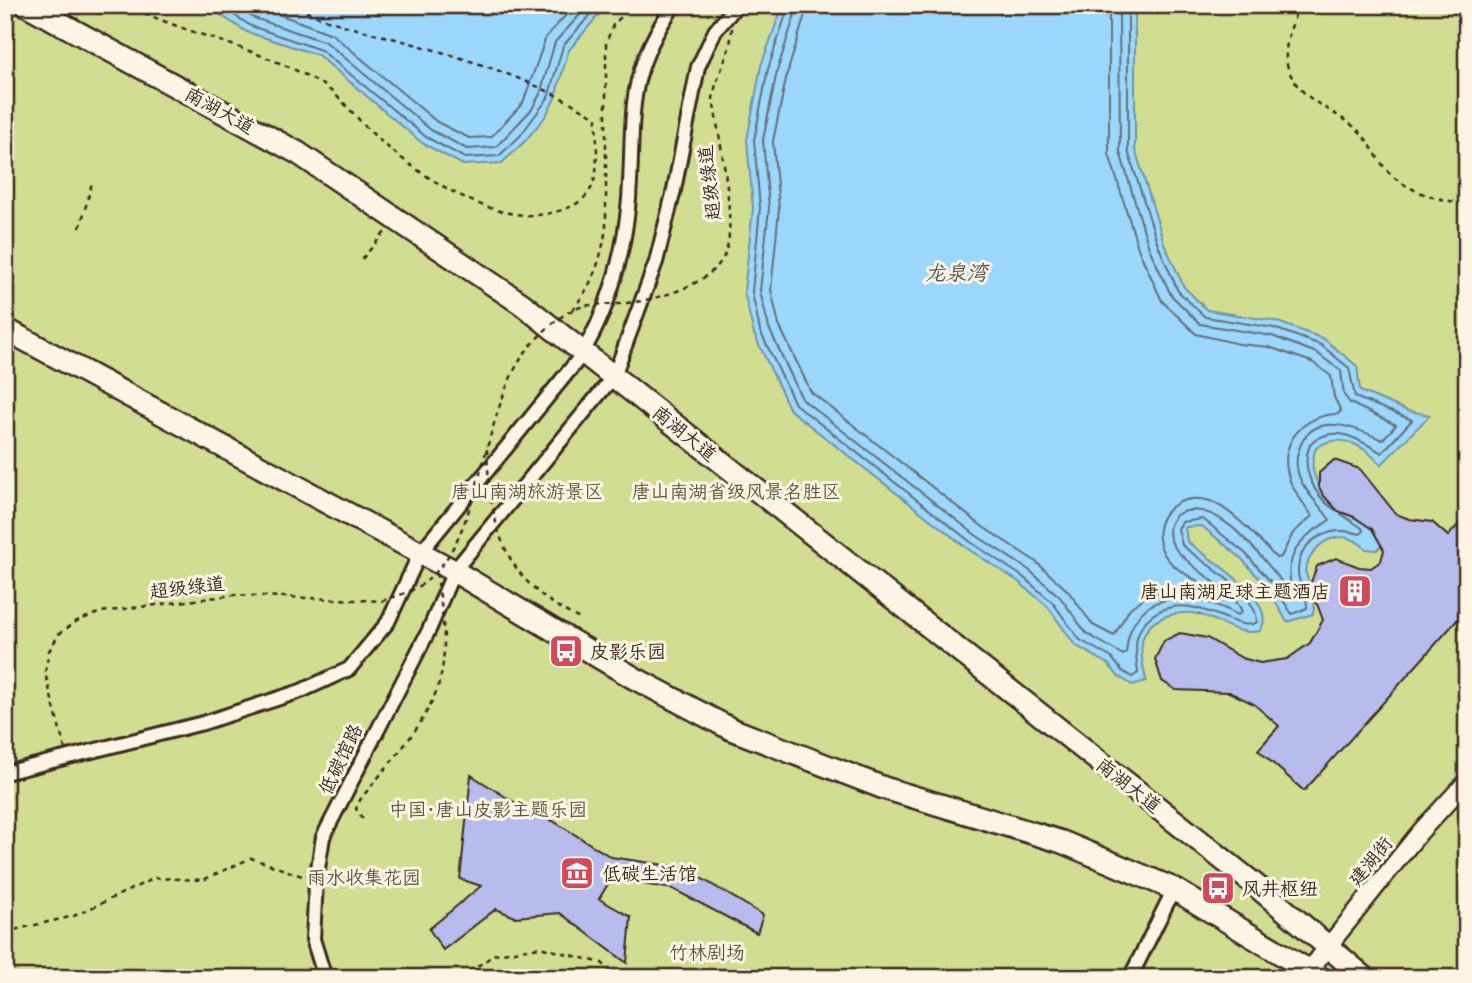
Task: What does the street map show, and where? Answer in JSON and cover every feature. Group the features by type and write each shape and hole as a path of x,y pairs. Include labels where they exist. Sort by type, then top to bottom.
{"highway":[{"name":"南湖大道","path":"27,5 298,153 398,218 584,351 1254,884 1365,978"},
{"path":"5,329 420,553 445,571 634,678 731,729 884,788 1062,842 1174,889 1315,973"}],"street":[{"path":"5,773 203,723 301,691 349,669 388,622 420,553 584,351 595,332 615,274 624,237 629,200 630,114 639,73 647,48 674,5"},
{"name":"低碳馆路","path":"325,978 313,939 316,881 323,837 429,630 445,571 614,376 656,262 674,190 698,67 715,31 737,5"},
{"name":"建湖街","path":"1315,973 1327,947 1420,832 1467,781"},
{"path":"1130,978 1174,889"}],"path":[{"path":"126,5 152,18 278,62 325,86 374,135 424,174 495,212 515,215 550,213 579,205 589,194 594,180 597,118 575,104 486,66 336,24 292,5"},
{"name":"超级绿道","path":"65,749 45,673 49,652 59,634 77,621 101,612 234,595 382,601 405,594 445,571 515,369 541,335 572,310 588,290 602,256 607,228 606,43 613,24 633,5"},
{"path":"1298,5 1286,49 1288,68 1299,88 1318,106 1360,133 1394,177 1428,196 1467,204"},
{"name":"超级绿道","path":"572,310 593,303 618,304 696,285 713,272 726,251 730,221 713,98 715,83 732,46 732,27"},
{"path":"80,229 92,183"},
{"path":"362,259 398,218"},
{"name":"超级绿道","path":"487,446 489,495 503,549 525,582 539,596 582,620"},
{"path":"363,819 356,809 360,800 422,719 437,688 443,656 442,607 445,571"},
{"path":"5,932 74,916 155,878 203,880 251,858 316,881"},
{"path":"461,978 495,954 540,947 602,963 618,978"}],"green space":[{"name":"唐山南湖旅游景区","path":"5,5 1467,5 1467,978 5,978"}],"water":[{"path":"205,5 607,5 569,50 554,100 545,117 525,141 502,163 463,165 422,143 318,55 247,32"},
{"name":"龙泉湾","path":"783,5 1135,5 1135,149 1164,243 1184,287 1207,310 1275,321 1324,339 1357,366 1360,391 1408,411 1430,415 1381,465 1352,443 1334,441 1316,448 1313,464 1315,478 1333,498 1368,522 1381,545 1377,550 1366,549 1347,538 1338,537 1321,545 1314,552 1305,571 1315,601 1313,614 1287,622 1267,587 1241,558 1202,526 1185,527 1187,541 1251,593 1260,606 1264,619 1260,631 1243,631 1198,614 1166,616 1152,624 1143,638 1142,660 1146,681 1132,685 1118,676 1108,664 1075,645 1048,607 1019,582 968,549 790,410 754,334 744,292 753,208 747,140 761,66"}],"building":[{"path":"1334,460 1360,469 1396,514 1432,522 1448,536 1467,515 1467,609 1304,791 1258,750 1279,726 1254,704 1229,692 1176,690 1162,681 1155,659 1164,641 1180,633 1207,638 1242,658 1260,663 1287,659 1310,643 1323,620 1310,585 1317,566 1336,558 1359,567 1371,568 1381,561 1384,550 1372,529 1354,517 1338,511 1323,495 1319,487 1319,473"},
{"name":"低碳生活馆","path":"471,775 536,816 553,821 611,857 684,868 763,915 757,933 673,889 611,879 599,899 631,917 627,963 560,913 515,917 496,909 443,950 429,929 481,886 460,879"}],"place":[{"name":"唐山南湖足球主题酒店","path":"1355,591"},
{"name":"皮影乐园","path":"566,651"},
{"name":"低碳生活馆","path":"577,873"},
{"name":"风井枢纽","path":"1218,888"}],"park label":[{"name":"唐山南湖省级风景名胜区","path":"736,491"},
{"name":"中国·唐山皮影主题乐园","path":"488,809"},
{"name":"雨水收集花园","path":"364,877"},
{"name":"竹林剧场","path":"707,952"}]}
